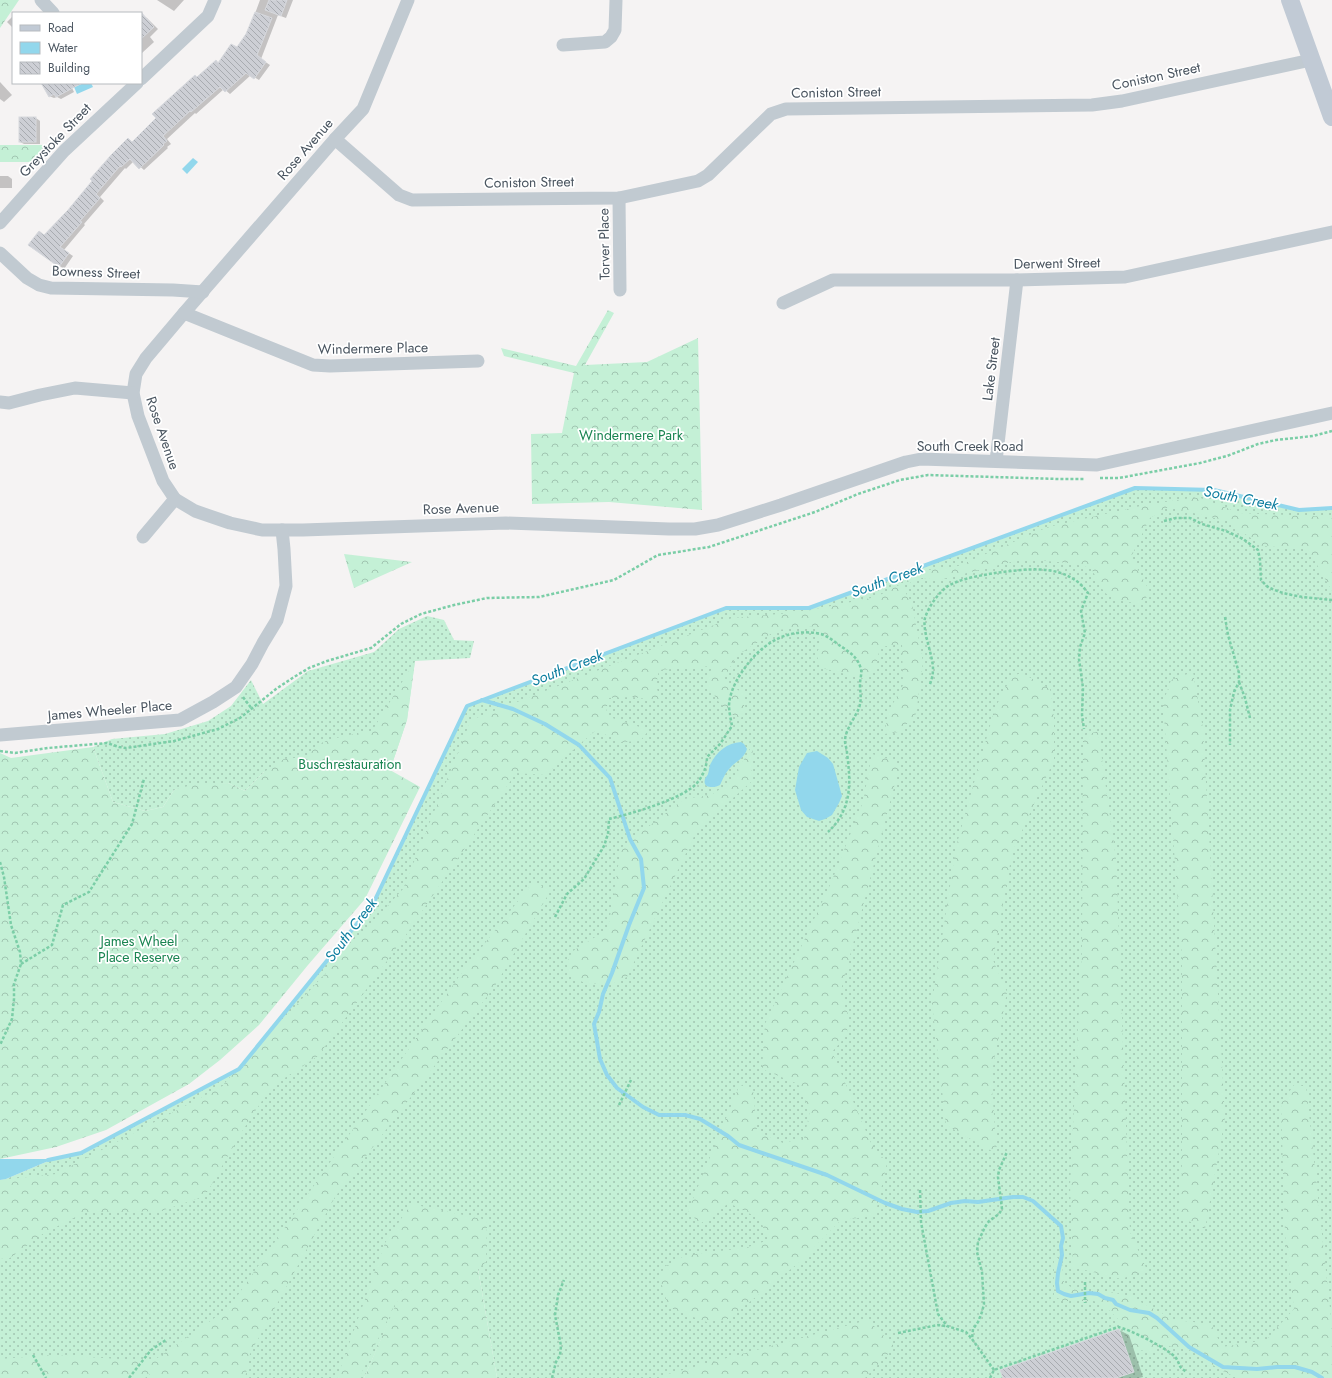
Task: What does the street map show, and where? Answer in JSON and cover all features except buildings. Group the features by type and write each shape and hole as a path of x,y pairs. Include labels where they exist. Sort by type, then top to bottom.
{"street":[{"path":"41,0 52,12"},
{"path":"142,78 208,16 214,0"},
{"name":"Rose Avenue","path":"408,0 363,109 146,358 136,374 133,393 138,416 163,480 175,499 194,511 230,523 262,530 506,523 588,526"},
{"path":"563,45 604,42 611,37 615,30 616,0"},
{"path":"1290,0 1332,117"},
{"name":"Coniston Street","path":"336,139 399,195 412,200 619,198 698,181 708,174 771,114 786,108 1092,105 1122,101 1311,60"},
{"name":"Greystoke Street","path":"0,222 64,151 128,86"},
{"name":"Torver Place","path":"619,198 620,290"},
{"name":"Derwent Street","path":"783,303 833,280 1017,280 1125,277 1332,232"},
{"name":"Bowness Street","path":"0,254 27,278 39,285 52,288 173,290 202,292"},
{"name":"Lake Street","path":"996,461 1017,280"},
{"name":"Windermere Place","path":"184,313 313,366 478,361"},
{"path":"0,402 9,403 75,388 133,393"},
{"name":"South Creek Road","path":"588,526 695,529 718,525 780,506 906,462 921,459 1097,465 1332,413"},
{"path":"143,537 175,499"},
{"name":"James Wheeler Place","path":"0,735 180,720 213,702 236,687 252,664 277,620 286,586 282,530"}],"path":[{"path":"1096,479 1119,478 1200,463 1226,456 1258,444 1276,440 1313,436 1332,431"},
{"path":"0,751 15,753 48,748 106,743 126,748 174,741 211,731 240,718 294,676 327,661 371,648 401,624 421,614 487,598 539,597 614,580 658,555 709,547 815,512 858,494 900,480 928,475 1089,479"},
{"path":"1164,521 1176,518 1190,518 1202,524 1226,531 1243,539 1258,550 1261,580 1269,588 1285,593 1332,600"},
{"path":"930,684 933,668 925,619 937,596 948,587 960,581 979,575 1014,570 1040,569 1064,574 1075,579 1088,593 1081,611 1085,633 1080,647 1079,659 1083,688 1082,715 1084,729"},
{"path":"1225,617 1228,635 1239,673 1239,682 1250,718"},
{"path":"555,917 567,894 584,878 604,846 608,834 609,819 636,812 685,792 697,784 703,775 707,764 707,757 720,744 732,726 729,706 734,684 752,658 762,648 784,636 806,632 823,634 842,646 858,661 861,670 861,700 847,731 845,740 850,785 847,802 838,823 828,832"},
{"path":"1230,745 1230,710 1234,692 1239,682"},
{"path":"21,964 52,945 63,905 89,892 132,824 144,779"},
{"path":"0,862 11,925 20,952 21,964 14,984 12,1019 0,1045"},
{"path":"619,1105 631,1080"},
{"path":"972,1339 973,1328 978,1322 984,1304 982,1272 977,1252 978,1242 989,1221 999,1214 1002,1209 998,1177 999,1170 1007,1152"},
{"path":"920,1190 921,1222 938,1314 946,1326"},
{"path":"552,1378 556,1362 560,1355 561,1346 555,1315 558,1295 564,1280"},
{"path":"1085,1282 1085,1303"},
{"path":"898,1333 938,1325 966,1332 994,1370"},
{"path":"990,1378 994,1370 1118,1327 1125,1328 1158,1346 1175,1358 1180,1368 1187,1372"},
{"path":"129,1378 151,1350 166,1340"},
{"path":"33,1355 46,1378"}],"green space":[{"path":"0,0 19,0 0,28"},
{"path":"0,145 48,145 32,162 0,162"},
{"name":"Windermere Park","path":"608,310 614,313 585,365 647,362 698,338 702,510 609,502 532,504 531,434 562,433 574,373 504,356 501,348 576,366"},
{"path":"1135,488 1214,490 1299,510 1332,508 1332,1378 497,1378 478,1269 411,1272 364,1378 0,1378 0,1180 6,1179 53,1159 81,1153 239,1069 373,904 467,706 726,608 810,608"},
{"path":"1198,497 1240,513 1332,517 1332,591 1308,549 1262,546 1227,521 1168,507 1150,518 1131,557 1150,592 1142,604 1115,600 1104,592 1091,568 1069,563 1023,559 939,580 922,578 902,586 912,604 923,662 916,714 899,732 884,734 889,711 903,685 902,644 880,647 875,671 865,679 822,668 816,654 822,643 819,626 777,630 736,656 723,681 743,693 745,716 737,719 718,701 707,684 712,666 659,670 656,686 661,701 632,697 608,698 606,716 649,730 640,741 621,742 596,730 545,775 516,773 408,932 318,1056 271,1087 241,1133 205,1196 161,1211 84,1213 44,1233 10,1258 0,1259 0,1180 56,1174 221,1087 403,889 471,720 732,618 801,612 876,597 928,570 958,566 1048,527 1145,505"},
{"path":"344,554 412,562 354,588"},
{"name":"Buschrestauration","path":"427,616 444,620 454,640 474,641 470,658 415,661 407,720 390,770 264,772 245,791 228,783 174,790 163,807 145,811 113,802 93,747 112,739 165,734 208,721 231,706 251,680 263,704 308,671 374,652 399,629"},
{"name":"James Wheel Place Reserve","path":"415,661 407,720 390,770 420,787 365,899 259,1025 220,1060 189,1084 106,1130 56,1147 0,1159 0,753 11,758 93,747 113,802 145,811 163,807 174,790 195,784 228,783 245,791 264,772 284,759 305,757 321,743 343,736 372,731"},
{"path":"1193,672 1203,729 1225,1118 1205,1229 1178,1216 1182,1165 1182,957 1163,703 1171,680"},
{"path":"1022,673 1050,689 1054,718 1054,760 1012,853 993,960 1007,992 991,1077 997,1154 946,1125 932,1003 956,847 995,708 1012,676"},
{"path":"1098,731 1116,859 1130,1232 1147,1270 1121,1279 1073,1267 1070,1186 1082,949 1083,736"},
{"path":"753,744 751,782 697,830 627,977 610,985 585,983 574,978 567,969 568,959 573,951 608,929 621,848 684,799 711,795 731,782"},
{"path":"872,754 892,760 899,768 840,994 848,1014 847,1035 832,1052 871,1143 887,1163 875,1216 841,1220 801,1261 728,1319 707,1322 674,1310 667,1302 660,1279 664,1267 686,1255 745,1248 768,1240 760,1219 729,1203 700,1224 688,1211 740,1084 753,1089 757,1131 783,1143 804,1138 810,1111 798,1084 762,1069 765,1024 831,883 863,802"},
{"path":"533,882 551,890 495,986 335,1197 250,1354 245,1378 149,1378 150,1374 145,1378 0,1378 0,1359 52,1355 153,1361 229,1308 460,975"},
{"path":"1294,1085 1306,1086 1332,1327 1332,1378 1237,1378 1219,1369 1188,1349 1175,1349 1160,1341 1156,1352 1138,1350 1136,1357 1130,1352 1120,1321 1107,1308 1094,1301 1063,1301 1054,1296 1054,1254 1062,1263 1064,1283 1078,1291 1106,1291 1129,1296 1175,1320 1211,1324 1222,1347 1266,1340 1294,1309 1285,1234 1281,1103"},
{"path":"411,1204 487,1220 486,1262 478,1269 497,1378 364,1378 403,1288 359,1378 337,1378 385,1243"},
{"path":"868,1320 895,1347 865,1378 658,1378 668,1374"}],"water":[{"path":"82,84 92,84 93,87 77,94 74,87"},
{"path":"193,158 198,162 187,174 182,169"},
{"path":"741,742 747,749 746,752 740,760 728,770 720,785 710,787 705,785 705,779 715,756 727,746"},
{"path":"817,751 828,758 833,764 842,796 832,815 819,821 807,817 801,810 795,790 799,767 807,753"},
{"path":"0,1159 53,1159 6,1179 0,1180"}],"waterway":[{"name":"South Creek","path":"48,1160 81,1153 239,1069 373,904 467,706 726,608 809,608 1135,488 1214,490 1299,510 1332,508"},
{"path":"482,700 513,709 545,724 579,745 610,778 630,839 641,859 644,888 603,994 599,1012 594,1024 600,1059 607,1075 617,1088 643,1107 659,1115 685,1115 700,1119 728,1136 739,1145 827,1175 885,1203 902,1209 917,1212 928,1211 951,1203 965,1201 978,1202 1013,1197 1023,1197 1033,1201 1061,1226 1063,1238 1061,1246 1062,1255 1057,1283 1058,1291 1071,1296 1089,1293 1098,1294 1113,1300 1116,1304 1130,1310 1149,1313 1157,1318 1189,1347 1223,1367 1257,1369 1295,1367 1312,1372 1322,1378"}]}
